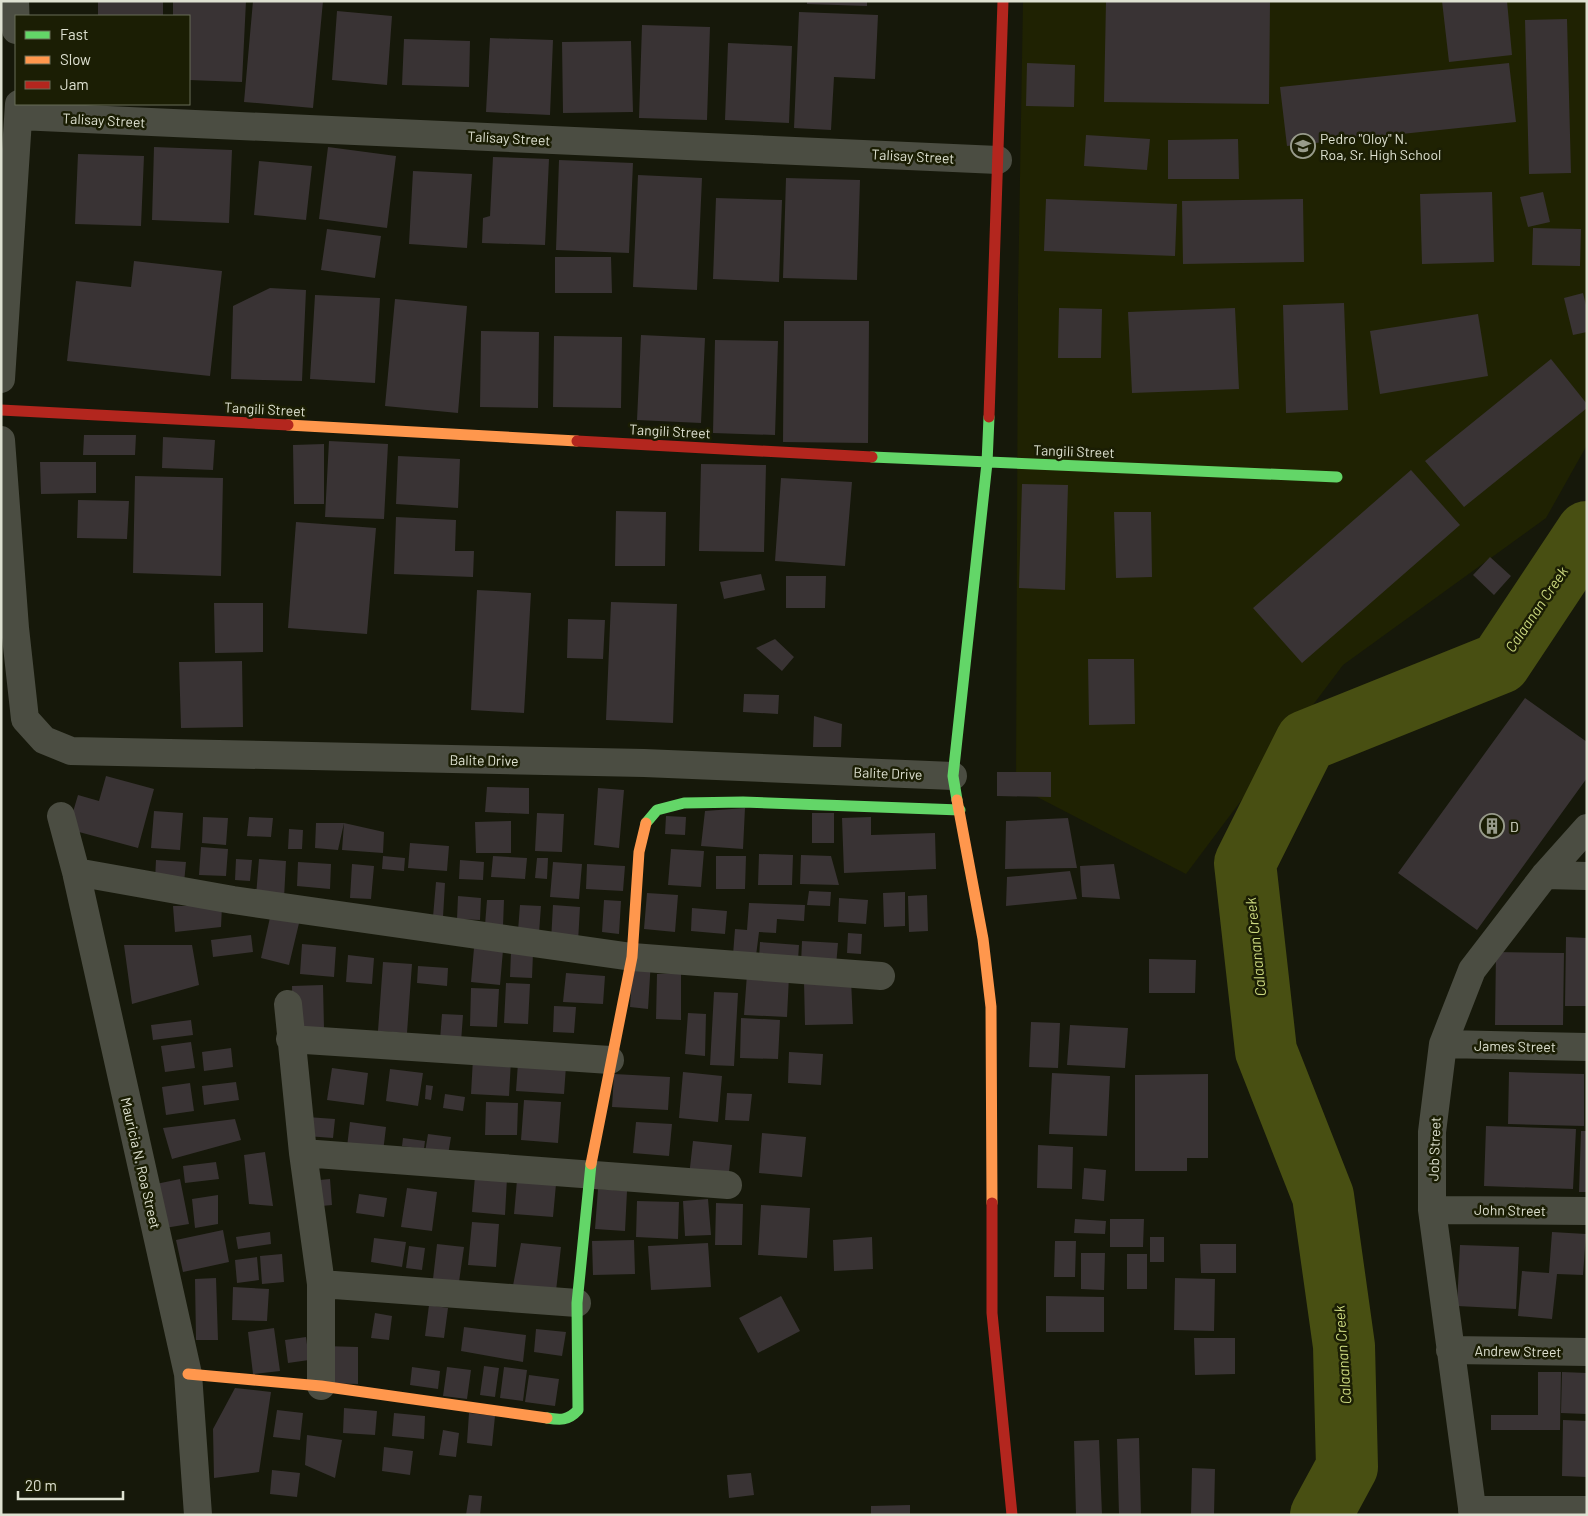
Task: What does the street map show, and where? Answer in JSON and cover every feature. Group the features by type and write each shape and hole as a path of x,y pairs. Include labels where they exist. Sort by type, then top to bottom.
{"street":[{"path":"15,1 15,15"},
{"path":"1003,1 987,463 953,776 983,939 991,1007 992,1313 1012,1515"},
{"path":"1,379 19,110"},
{"name":"Talisay Street","path":"19,110 998,160"},
{"name":"Tangili Street","path":"1,410 987,463 1337,477"},
{"name":"Balite Drive","path":"1,440 15,628 25,719 44,740 71,751 644,763 953,776"},
{"path":"188,1374 322,1386 561,1420 571,1418 578,1410 577,1303 589,1175 610,1060 632,957 639,852 645,824 657,810 684,803 733,802 960,810"},
{"name":"Mauricia N. Roa Street","path":"61,816 76,872 188,1374 198,1515"},
{"name":"Job Street","path":"1473,1512 1432,1210 1432,1132 1443,1044 1472,970 1545,875 1587,828"},
{"path":"76,872 233,900 632,957 881,976"},
{"path":"1545,875 1587,876"},
{"path":"288,1004 302,1153 321,1284 322,1386"},
{"path":"290,1039 610,1060"},
{"name":"James Street","path":"1443,1044 1587,1047"},
{"path":"302,1153 728,1185"},
{"name":"John Street","path":"1432,1210 1587,1211"},
{"path":"321,1284 577,1303"},
{"name":"Andrew Street","path":"1450,1350 1587,1352"},
{"path":"1473,1512 1587,1510"}],"shaded area":[{"path":"1023,1 1587,1 1587,445 1546,518 1343,665 1186,874 1016,786 1018,295"}],"building":[{"path":"98,1 163,1 163,15 98,15"},
{"path":"173,1 246,1 242,82 190,80 190,15 173,15"},
{"path":"253,1 323,1 313,108 244,102"},
{"path":"807,1 867,1 867,6 807,4"},
{"path":"1106,1 1270,1 1269,104 1104,102"},
{"path":"1442,1 1507,1 1512,55 1449,62"},
{"path":"337,11 392,16 387,85 332,80"},
{"path":"799,12 878,15 875,79 834,77 831,130 794,128"},
{"path":"1567,19 1571,173 1529,174 1525,20"},
{"path":"642,25 710,27 707,120 639,118"},
{"path":"490,38 553,40 550,115 486,112"},
{"path":"404,39 470,41 469,87 402,85"},
{"path":"631,41 633,112 563,113 562,42"},
{"path":"728,43 792,46 789,123 725,120"},
{"path":"1027,63 1075,65 1074,107 1026,106"},
{"path":"1509,63 1516,122 1287,146 1280,87"},
{"path":"1086,135 1150,139 1147,170 1084,166"},
{"path":"1238,139 1239,179 1168,179 1168,140"},
{"path":"154,147 232,150 229,223 152,220"},
{"path":"328,147 396,156 387,228 319,219"},
{"path":"78,154 144,156 141,226 75,224"},
{"path":"493,157 549,159 545,245 482,243 483,218 490,216"},
{"path":"559,160 633,163 629,253 556,250"},
{"path":"259,161 312,166 306,220 254,215"},
{"path":"413,171 472,174 467,248 409,244"},
{"path":"638,175 702,178 697,290 633,287"},
{"path":"786,178 860,180 857,280 783,278"},
{"path":"1492,192 1494,262 1422,264 1420,194"},
{"path":"1543,192 1550,222 1528,227 1520,197"},
{"path":"716,198 782,200 779,282 713,279"},
{"path":"1046,199 1177,204 1175,256 1044,251"},
{"path":"1303,199 1304,262 1183,264 1182,201"},
{"path":"1533,228 1581,229 1580,266 1532,265"},
{"path":"327,229 381,236 375,278 321,270"},
{"path":"555,257 611,257 612,293 555,293"},
{"path":"134,261 222,271 210,376 67,361 76,281 131,287"},
{"path":"270,288 306,290 302,381 231,379 233,306"},
{"path":"1583,293 1587,309 1587,332 1573,335 1564,298"},
{"path":"315,295 380,298 375,383 310,379"},
{"path":"395,299 467,306 458,413 385,406"},
{"path":"1344,303 1348,410 1286,413 1283,305"},
{"path":"1059,308 1102,309 1101,358 1058,358"},
{"path":"1235,308 1239,389 1132,393 1128,312"},
{"path":"1478,314 1488,376 1380,394 1370,331"},
{"path":"784,321 869,321 868,443 783,442"},
{"path":"481,331 539,332 538,408 480,407"},
{"path":"641,335 705,338 701,423 637,420"},
{"path":"554,336 622,337 621,408 553,407"},
{"path":"715,340 778,341 775,435 713,433"},
{"path":"1551,359 1587,404 1587,408 1464,507 1425,461"},
{"path":"84,435 136,435 135,455 83,455"},
{"path":"163,437 215,440 213,470 162,468"},
{"path":"329,441 388,444 384,519 325,517"},
{"path":"324,444 324,504 294,504 293,445"},
{"path":"398,456 460,459 458,508 396,504"},
{"path":"40,462 96,462 96,493 41,494"},
{"path":"701,464 766,465 764,552 699,551"},
{"path":"1411,470 1460,525 1302,663 1253,608"},
{"path":"135,476 223,478 221,576 133,573"},
{"path":"781,478 852,482 845,566 775,561"},
{"path":"1022,484 1068,485 1065,590 1019,588"},
{"path":"78,500 129,501 127,539 77,538"},
{"path":"616,511 666,512 665,566 615,566"},
{"path":"1114,512 1151,512 1152,577 1116,578"},
{"path":"396,517 456,520 455,551 474,551 473,577 394,574"},
{"path":"296,522 376,528 367,634 288,628"},
{"path":"1490,557 1511,576 1494,595 1473,575"},
{"path":"761,574 765,590 724,599 720,582"},
{"path":"786,576 826,576 825,608 786,608"},
{"path":"477,590 531,593 524,713 471,710"},
{"path":"611,602 677,604 673,723 606,720"},
{"path":"214,603 263,603 263,652 215,653"},
{"path":"568,619 605,620 603,659 567,658"},
{"path":"775,639 794,657 782,671 756,648"},
{"path":"1088,659 1134,659 1135,724 1089,725"},
{"path":"242,661 243,727 181,728 179,662"},
{"path":"744,694 779,695 778,714 743,712"},
{"name":"D","path":"1525,698 1587,742 1587,778 1477,930 1398,873"},
{"path":"814,716 842,724 841,747 813,747"},
{"path":"997,772 1051,772 1051,797 997,796"},
{"path":"106,776 154,789 138,848 68,829 78,795 99,801"},
{"path":"487,787 529,788 529,814 485,812"},
{"path":"598,788 624,790 619,848 594,845"},
{"path":"745,808 743,849 701,846 705,811"},
{"path":"154,811 183,813 180,850 151,848"},
{"path":"537,813 564,814 562,852 535,851"},
{"path":"812,813 834,813 834,843 812,843"},
{"path":"666,816 686,817 685,835 665,834"},
{"path":"203,817 228,818 226,845 202,843"},
{"path":"249,817 273,818 271,837 247,836"},
{"path":"871,817 871,835 935,833 936,869 844,873 842,818"},
{"path":"1068,818 1077,868 1005,869 1006,821"},
{"path":"511,821 511,853 476,853 475,822"},
{"path":"316,823 344,823 338,850 315,848"},
{"path":"344,823 384,832 383,853 342,850"},
{"path":"289,829 303,830 302,849 288,849"},
{"path":"410,843 449,846 447,871 408,868"},
{"path":"201,847 228,849 226,876 199,875"},
{"path":"671,849 704,851 701,887 668,885"},
{"path":"759,854 793,855 792,885 758,885"},
{"path":"801,855 831,856 839,885 800,884"},
{"path":"383,856 405,858 404,871 382,869"},
{"path":"493,856 527,858 525,879 491,877"},
{"path":"716,856 746,856 745,889 716,889"},
{"path":"537,858 548,858 547,879 535,878"},
{"path":"236,859 252,860 250,881 235,880"},
{"path":"259,859 286,861 284,898 256,896"},
{"path":"156,860 186,862 184,883 155,880"},
{"path":"460,860 484,862 483,880 459,879"},
{"path":"298,862 331,864 330,889 297,886"},
{"path":"553,862 582,864 579,899 550,897"},
{"path":"352,864 374,866 371,899 350,898"},
{"path":"587,864 625,866 623,891 586,889"},
{"path":"1114,864 1120,899 1082,897 1080,866"},
{"path":"1070,871 1077,899 1006,906 1007,877"},
{"path":"436,882 445,883 443,917 433,917"},
{"path":"809,891 831,892 830,906 807,905"},
{"path":"905,892 905,926 884,927 883,893"},
{"path":"647,893 678,895 675,932 644,929"},
{"path":"927,895 928,931 909,932 908,896"},
{"path":"458,896 481,898 480,920 457,919"},
{"path":"839,898 868,900 866,924 838,922"},
{"path":"487,900 504,900 503,926 485,925"},
{"path":"604,900 621,901 619,934 602,932"},
{"path":"749,903 805,905 804,921 777,919 776,933 759,932 756,956 733,955 735,929 747,930"},
{"path":"520,905 541,906 539,933 518,931"},
{"path":"553,905 580,907 578,942 551,941"},
{"path":"173,906 222,906 221,927 175,932"},
{"path":"692,908 727,911 725,934 691,931"},
{"path":"271,913 300,919 289,965 261,958"},
{"path":"848,933 862,934 861,954 847,953"},
{"path":"251,935 253,952 213,957 211,940"},
{"path":"1566,937 1587,938 1587,1006 1565,1006"},
{"path":"802,941 838,943 836,966 801,964"},
{"path":"760,942 799,945 798,960 759,958"},
{"path":"302,944 336,947 334,977 300,974"},
{"path":"124,945 192,945 199,985 132,1004"},
{"path":"474,948 503,950 500,985 471,982"},
{"path":"511,952 533,953 532,978 510,977"},
{"path":"1496,952 1564,953 1563,1025 1495,1025"},
{"path":"348,955 374,958 372,984 346,982"},
{"path":"633,958 651,960 648,1009 630,1007"},
{"path":"1149,959 1196,960 1195,993 1149,993"},
{"path":"383,962 412,964 407,1033 378,1031"},
{"path":"418,966 448,968 447,986 417,983"},
{"path":"566,973 605,976 603,1004 563,1002"},
{"path":"681,973 681,1020 656,1019 657,974"},
{"path":"747,974 789,976 787,1017 744,1015"},
{"path":"851,979 853,1024 805,1025 804,981"},
{"path":"506,983 530,984 528,1024 504,1023"},
{"path":"323,985 324,1028 293,1028 292,986"},
{"path":"471,988 499,989 497,1027 470,1026"},
{"path":"714,992 738,993 734,1066 710,1065"},
{"path":"554,1006 576,1007 574,1033 553,1032"},
{"path":"688,1013 706,1014 705,1056 685,1054"},
{"path":"442,1014 463,1015 461,1042 440,1040"},
{"path":"741,1018 780,1020 778,1059 740,1058"},
{"path":"191,1020 193,1035 153,1040 151,1025"},
{"path":"1031,1022 1060,1023 1058,1068 1029,1067"},
{"path":"1070,1025 1128,1028 1125,1068 1067,1065"},
{"path":"191,1042 195,1068 165,1072 161,1046"},
{"path":"231,1048 233,1067 204,1071 202,1052"},
{"path":"789,1052 823,1054 821,1085 788,1083"},
{"path":"473,1058 511,1060 509,1096 471,1094"},
{"path":"518,1063 566,1066 564,1094 516,1091"},
{"path":"332,1068 368,1073 364,1105 327,1100"},
{"path":"390,1069 423,1073 418,1106 386,1101"},
{"path":"683,1072 722,1076 718,1122 679,1118"},
{"path":"1509,1072 1584,1074 1584,1126 1508,1124"},
{"path":"1052,1073 1110,1076 1107,1136 1049,1134"},
{"path":"614,1074 670,1077 668,1110 612,1107"},
{"path":"1208,1074 1208,1158 1187,1158 1187,1171 1135,1171 1135,1075"},
{"path":"236,1082 239,1100 204,1105 202,1086"},
{"path":"190,1083 194,1111 166,1115 162,1087"},
{"path":"426,1085 433,1086 431,1100 425,1099"},
{"path":"727,1093 752,1094 749,1121 725,1120"},
{"path":"445,1094 465,1097 463,1111 443,1108"},
{"path":"524,1100 561,1102 558,1143 521,1140"},
{"path":"486,1102 518,1103 517,1135 485,1135"},
{"path":"307,1117 335,1119 333,1138 306,1136"},
{"path":"235,1119 241,1140 172,1159 163,1128"},
{"path":"350,1122 386,1127 383,1152 347,1147"},
{"path":"636,1122 672,1124 669,1156 633,1153"},
{"path":"1486,1126 1576,1129 1573,1189 1484,1186"},
{"path":"1581,1131 1587,1131 1587,1192 1579,1192"},
{"path":"762,1133 806,1137 802,1177 759,1173"},
{"path":"428,1134 451,1137 448,1155 425,1152"},
{"path":"403,1138 425,1141 424,1149 402,1146"},
{"path":"693,1141 732,1145 728,1181 689,1176"},
{"path":"1038,1145 1073,1147 1072,1189 1037,1188"},
{"path":"265,1152 273,1206 249,1204 244,1155"},
{"path":"216,1162 219,1179 185,1183 183,1166"},
{"path":"1084,1168 1106,1170 1104,1201 1082,1199"},
{"path":"475,1176 507,1178 505,1215 472,1212"},
{"path":"180,1179 189,1224 165,1228 156,1184"},
{"path":"330,1179 332,1205 311,1207 309,1181"},
{"path":"517,1180 556,1184 553,1217 514,1214"},
{"path":"407,1188 437,1192 432,1231 401,1227"},
{"path":"598,1189 627,1191 625,1231 595,1229"},
{"path":"359,1194 387,1198 384,1217 356,1213"},
{"path":"218,1195 218,1224 195,1228 192,1199"},
{"path":"708,1199 711,1235 685,1236 683,1201"},
{"path":"637,1201 679,1202 678,1239 636,1237"},
{"path":"716,1203 743,1204 742,1245 715,1245"},
{"path":"761,1205 810,1208 807,1258 758,1255"},
{"path":"1075,1219 1106,1221 1105,1234 1074,1233"},
{"path":"1110,1219 1144,1219 1143,1247 1110,1247"},
{"path":"472,1222 499,1224 496,1267 468,1265"},
{"path":"223,1230 229,1262 183,1272 176,1240"},
{"path":"270,1232 271,1244 238,1249 236,1237"},
{"path":"1552,1232 1586,1234 1583,1275 1557,1274 1552,1319 1518,1316 1522,1271 1549,1273"},
{"path":"872,1237 873,1269 834,1271 833,1240"},
{"path":"1150,1237 1164,1237 1164,1262 1150,1262"},
{"path":"374,1238 406,1242 402,1267 371,1262"},
{"path":"634,1240 635,1274 593,1275 592,1241"},
{"path":"1055,1241 1076,1241 1075,1277 1054,1277"},
{"path":"521,1243 561,1247 556,1291 512,1291"},
{"path":"708,1243 711,1287 651,1290 648,1246"},
{"path":"437,1244 464,1247 459,1282 433,1279"},
{"path":"1200,1244 1236,1244 1236,1273 1201,1273"},
{"path":"1460,1245 1519,1247 1516,1309 1457,1306"},
{"path":"409,1246 425,1248 422,1270 406,1268"},
{"path":"1081,1253 1105,1253 1104,1290 1081,1289"},
{"path":"282,1254 284,1282 262,1284 260,1256"},
{"path":"1127,1254 1147,1254 1147,1289 1127,1289"},
{"path":"257,1257 259,1280 237,1283 235,1260"},
{"path":"216,1278 218,1340 196,1340 195,1279"},
{"path":"1175,1278 1215,1279 1214,1331 1174,1330"},
{"path":"233,1287 269,1289 267,1321 232,1320"},
{"path":"781,1296 800,1331 758,1353 739,1318"},
{"path":"1046,1296 1104,1297 1104,1332 1046,1332"},
{"path":"429,1305 448,1308 444,1338 425,1336"},
{"path":"375,1313 392,1316 389,1340 371,1338"},
{"path":"464,1327 526,1335 523,1362 461,1351"},
{"path":"274,1328 280,1371 253,1374 248,1332"},
{"path":"536,1329 566,1332 562,1356 534,1352"},
{"path":"306,1337 309,1360 288,1363 285,1340"},
{"path":"1194,1338 1235,1338 1235,1374 1195,1375"},
{"path":"324,1346 358,1347 358,1384 324,1383"},
{"path":"484,1366 499,1368 495,1397 480,1395"},
{"path":"412,1367 440,1371 438,1389 410,1385"},
{"path":"447,1367 471,1370 467,1399 443,1396"},
{"path":"504,1367 527,1370 523,1401 500,1398"},
{"path":"1538,1372 1561,1372 1560,1430 1491,1430 1491,1415 1538,1415"},
{"path":"1562,1372 1587,1373 1587,1414 1561,1413"},
{"path":"529,1375 559,1379 555,1406 525,1402"},
{"path":"235,1388 271,1392 259,1472 214,1478 213,1429"},
{"path":"344,1408 377,1411 375,1435 343,1433"},
{"path":"277,1410 303,1413 300,1440 273,1437"},
{"path":"394,1413 425,1416 424,1439 392,1436"},
{"path":"469,1413 495,1416 492,1446 467,1443"},
{"path":"1563,1420 1587,1421 1587,1477 1562,1476"},
{"path":"443,1430 459,1433 456,1457 439,1455"},
{"path":"307,1435 342,1440 335,1478 305,1465"},
{"path":"1139,1438 1141,1515 1119,1515 1117,1439"},
{"path":"1099,1440 1102,1515 1076,1515 1074,1441"},
{"path":"384,1447 413,1451 410,1475 382,1471"},
{"path":"1192,1468 1215,1469 1214,1515 1191,1515"},
{"path":"272,1470 300,1473 297,1497 270,1494"},
{"path":"751,1473 754,1495 729,1498 727,1475"},
{"path":"469,1495 482,1496 480,1515 466,1515"},
{"path":"910,1505 910,1515 871,1515 871,1506"}],"waterway":[{"name":"Calaanan Creek","path":"1321,1515 1347,1467 1344,1346 1323,1196 1266,1051 1245,863 1306,741 1500,663 1587,532"}],"traffic: fast":[{"path":"957,800 953,776 987,463 989,417"},
{"path":"872,457 1337,477"},
{"path":"646,823 657,810 684,803 743,802 960,810"},
{"path":"547,1418 564,1419 578,1410 577,1303 591,1164"}],"traffic: slow":[{"path":"288,425 577,441"},
{"path":"957,800 983,939 991,1007 992,1203"},
{"path":"591,1164 632,957 639,852 646,823"},
{"path":"188,1374 321,1386 547,1418"}],"traffic: jam":[{"path":"989,417 1003,1"},
{"path":"1,410 288,425"},
{"path":"577,441 872,457"},
{"path":"992,1203 992,1313 1012,1515"}],"place":[{"name":"Pedro \"Oloy\" N. Roa, Sr. High School","path":"1303,146"},
{"name":"D","path":"1492,826"}]}
